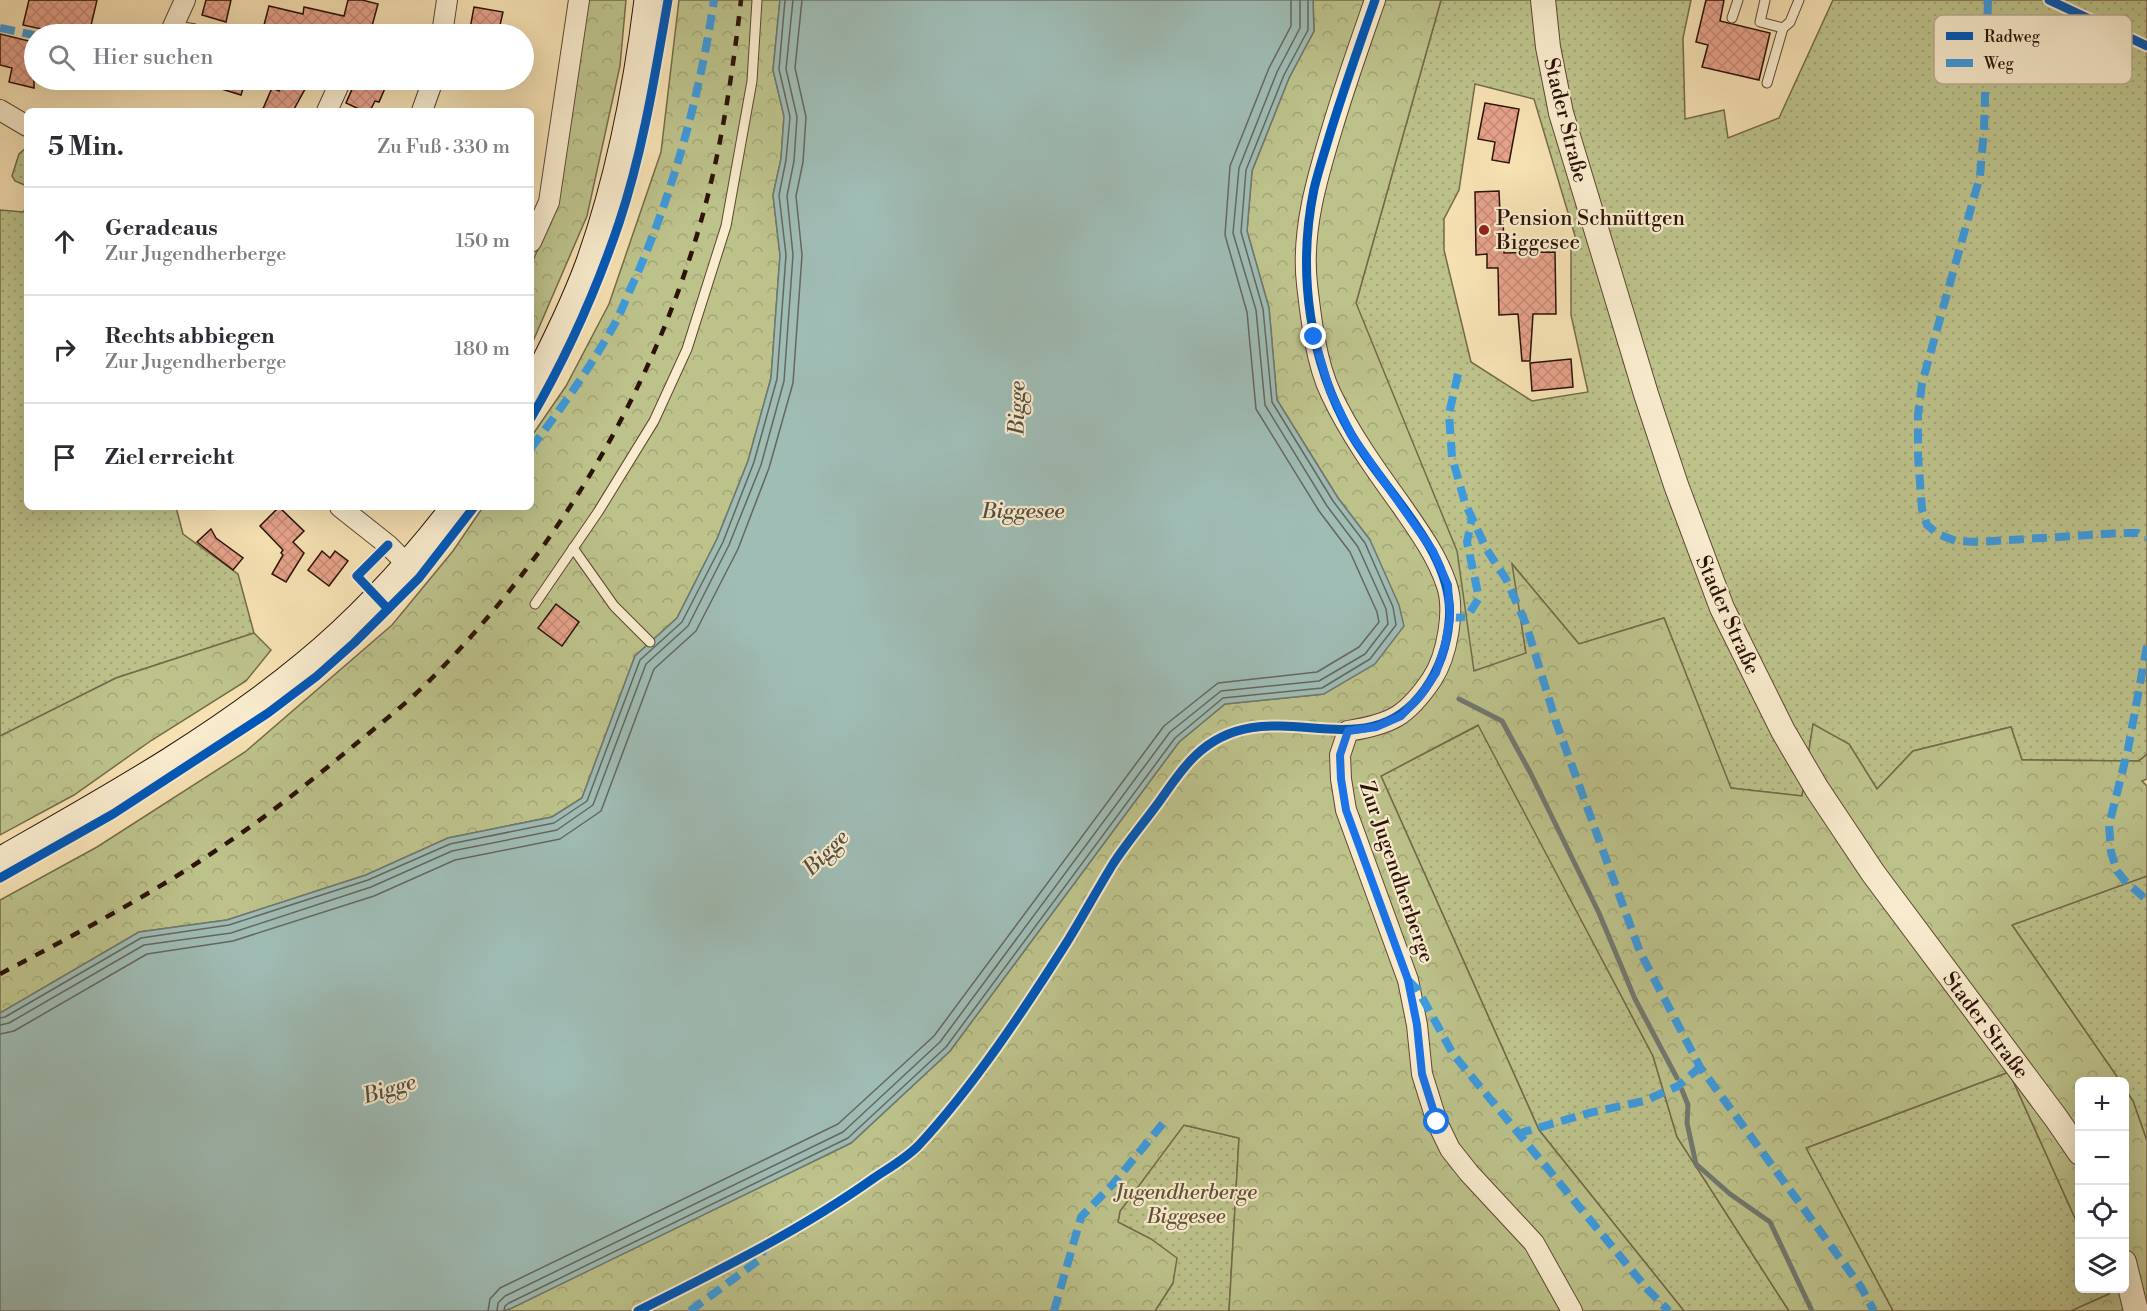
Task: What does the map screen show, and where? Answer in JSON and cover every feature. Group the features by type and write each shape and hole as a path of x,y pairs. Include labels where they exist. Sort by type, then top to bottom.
{"main road":[{"path":"534,384 565,323 604,219 620,165 632,111 648,0"},
{"path":"0,861 106,801 259,702 335,638 408,565 453,510"}],"street":[{"path":"174,24 185,0"},
{"path":"443,24 447,0"},
{"path":"534,235 549,202 579,0"},
{"name":"Zur Jugendherberge","path":"1375,0 1348,76 1314,188 1307,239 1306,281 1314,337 1330,391 1352,436 1433,551 1448,585 1450,618 1445,645 1436,673 1421,695 1401,716 1376,727 1348,731 1340,755 1341,779 1346,810 1408,980 1417,1025 1422,1074 1437,1122 1450,1149 1469,1173 1534,1243 1572,1311"},
{"name":"Stader Straße","path":"1543,0 1548,47 1561,113 1646,394 1676,485 1722,608 1783,731 1817,789 1873,873 2056,1118 2075,1147"},
{"path":"328,108 336,90"},
{"path":"423,108 429,90"},
{"path":"0,110 24,124"},
{"path":"344,510 388,545 408,565"},
{"path":"2129,1282 2136,1311"}],"lane":[{"path":"535,604 654,421 687,349 726,226 752,81 757,0"},
{"path":"1732,18 1738,0"},
{"path":"1765,0 1760,22 1783,28"},
{"path":"1767,83 1783,28 1790,22 1799,0"},
{"path":"573,548 614,606 650,642"}],"green space":[{"path":"587,0 626,0 620,66 587,216 534,339 534,258 556,207"},
{"path":"679,0 780,0 773,70 784,116 781,159 773,195 780,255 771,378 748,461 717,539 677,618 635,656 582,798 552,817 448,838 366,875 227,920 139,932 0,1013 0,900 97,847 245,752 392,625 453,551 481,510 534,510 534,433 566,386 609,304 661,152"},
{"path":"1313,0 1441,0 1356,303 1457,551 1474,671 1526,653 1512,564 1579,644 1664,618 1731,788 1802,796 1813,724 1849,744 1877,789 1913,751 2011,727 2022,760 2139,761 2147,754 2147,779 2142,781 2147,786 2147,876 2012,925 2117,1077 2075,1077 2075,1218 2009,1072 1806,1148 1893,1311 1789,1311 1677,1137 1653,1056 1478,725 1381,776 1539,1130 1684,1311 1229,1311 1239,1138 1184,1125 1120,1211 1118,1222 1151,1239 1177,1258 1173,1283 1155,1311 504,1311 851,1143 950,1051 1179,742 1225,704 1324,694 1370,540 1338,498 1277,400 1269,308 1247,231 1252,171 1289,78 1314,31"},
{"path":"1441,0 1691,0 1683,38 1685,119 1724,110 1728,138 1779,118 1833,0 2147,0 2147,754 2139,761 2022,760 2011,727 1913,751 1877,789 1849,744 1813,725 1802,796 1730,788 1664,618 1579,644 1513,565 1526,654 1474,671 1356,303","holes":["1475,84 1534,99 1578,246 1571,248 1571,315 1588,392 1532,401 1471,362 1444,250 1444,219 1459,190"]},
{"path":"24,150 24,185 15,181 12,176 19,154"},
{"path":"0,210 23,212 24,510 177,510 183,534 238,574 254,633 116,678 0,736"},
{"path":"254,633 271,650 246,681 152,740 74,795 0,835 0,736 116,678"},
{"path":"1479,725 1653,1056 1677,1137 1789,1311 1684,1311 1539,1130 1381,776"},
{"path":"2147,876 2147,1141 2129,1095 2129,1077 2117,1077 2012,925"},
{"path":"2009,1072 2075,1218 2075,1293 2109,1294 2071,1311 1893,1311 1806,1148"},
{"path":"2129,1095 2147,1141 2147,1311 2071,1311 2109,1294 2129,1293"},
{"name":"Jugendherberge Biggesee","path":"1183,1125 1239,1138 1229,1311 1155,1311 1173,1283 1118,1222 1120,1211"}],"water":[{"name":"Biggesee","path":"780,0 1313,0 1314,31 1289,78 1252,171 1247,231 1269,308 1277,400 1338,498 1370,540 1399,605 1404,626 1375,664 1324,694 1225,704 1179,742 950,1051 851,1143 502,1311 0,1311 0,1013 139,932 227,920 366,875 448,838 552,817 582,798 635,656 677,618 717,539 748,461 771,378 780,255 773,195 781,159 784,116 773,70"}],"building":[{"path":"29,0 97,0 91,24 23,25"},
{"path":"206,0 231,0 226,22 202,15"},
{"path":"348,0 362,0 378,4 373,24 264,24 269,6 303,14 304,7 344,16"},
{"path":"1706,0 1724,0 1720,21 1770,33 1759,80 1702,67 1708,45 1696,42"},
{"path":"474,7 503,12 500,24 471,24"},
{"path":"0,34 24,40 24,86 9,82 12,68 0,65"},
{"path":"225,90 243,90 241,95"},
{"path":"271,90 305,90 295,108 263,108"},
{"path":"352,90 384,90 379,102 375,101 372,108 357,108 346,103"},
{"path":"1485,103 1519,109 1509,163 1492,160 1495,142 1478,139"},
{"path":"1499,191 1500,212 1503,212 1504,253 1555,252 1556,314 1533,314 1530,361 1522,361 1518,314 1499,315 1498,268 1487,268 1487,254 1476,255 1475,192"},
{"path":"1571,359 1573,387 1532,391 1530,363"},
{"path":"276,510 282,510 304,531 293,542 304,553 286,582 272,574 283,555 281,553 283,550 260,526"},
{"path":"211,529 216,538 243,558 233,570 197,542"},
{"path":"322,551 330,558 335,551 348,561 329,586 308,570"},
{"path":"556,604 579,622 562,646 538,628"}],"waterway":[{"path":"1459,699 1502,721 1531,774 1599,913 1635,999 1677,1078"},
{"path":"1682,1090 1688,1105 1687,1123 1696,1164 1730,1194 1770,1222 1812,1311"}],"railway":[{"path":"0,974 170,880 273,810 425,685 479,628 520,578 558,525 593,470 624,414 677,296 697,235 719,148 741,0"}],"marked path":[{"path":"534,444 574,389 613,327 650,244 684,141 701,71 714,0"},
{"path":"1988,0 1988,15"},
{"path":"0,28 24,33"},
{"path":"1985,84 1980,176 1922,383 1918,415 1918,456 1922,509 1927,525 1938,534 1956,541 1979,542 2120,533 2138,533 2147,538"},
{"path":"1458,374 1449,414 1452,457 1465,503 1487,550 1506,579 1526,624 1556,722 1640,952 1700,1067 1861,1287 1874,1311"},
{"path":"1450,618 1467,617 1479,598 1467,542 1472,518"},
{"path":"2147,646 2128,749 2109,825 2111,852 2117,871 2147,900"},
{"path":"1408,980 1418,990 1453,1054 1648,1290 1669,1311"},
{"path":"1517,1134 1589,1113 1644,1101 1678,1086 1700,1067"},
{"path":"1054,1311 1081,1217 1113,1184 1165,1121"},
{"path":"690,1311 759,1260 765,1247"}],"cycle path":[{"path":"534,413 580,323 619,223 642,141 668,0"},
{"path":"638,1311 729,1265 818,1215 918,1146 958,1099 997,1047 1067,942 1118,857 1179,774 1195,756 1224,736 1254,727 1345,729 1374,726 1401,714 1430,681 1442,657 1449,622 1448,597 1442,572 1430,547 1351,434 1337,406 1316,346 1307,283 1309,220 1314,189 1375,0"},
{"path":"2049,0 2081,15"},
{"path":"2132,39 2147,46"},
{"path":"0,878 113,814 268,713 317,676 354,643 419,578 472,510"},
{"path":"388,545 357,576 388,609"}],"place":[{"name":"Pension Schnüttgen Biggesee","path":"1484,230"}],"route":[{"path":"1314,337 1330,391 1352,436 1433,551 1448,585 1450,618 1445,645 1436,673 1421,695 1401,716 1376,727 1348,731 1340,755 1346,810 1408,980 1417,1025 1422,1074 1437,1122"}],"water label":[{"name":"Bigge","path":"1016,408"},
{"name":"Bigge","path":"825,852"},
{"name":"Bigge","path":"389,1088"}]}
